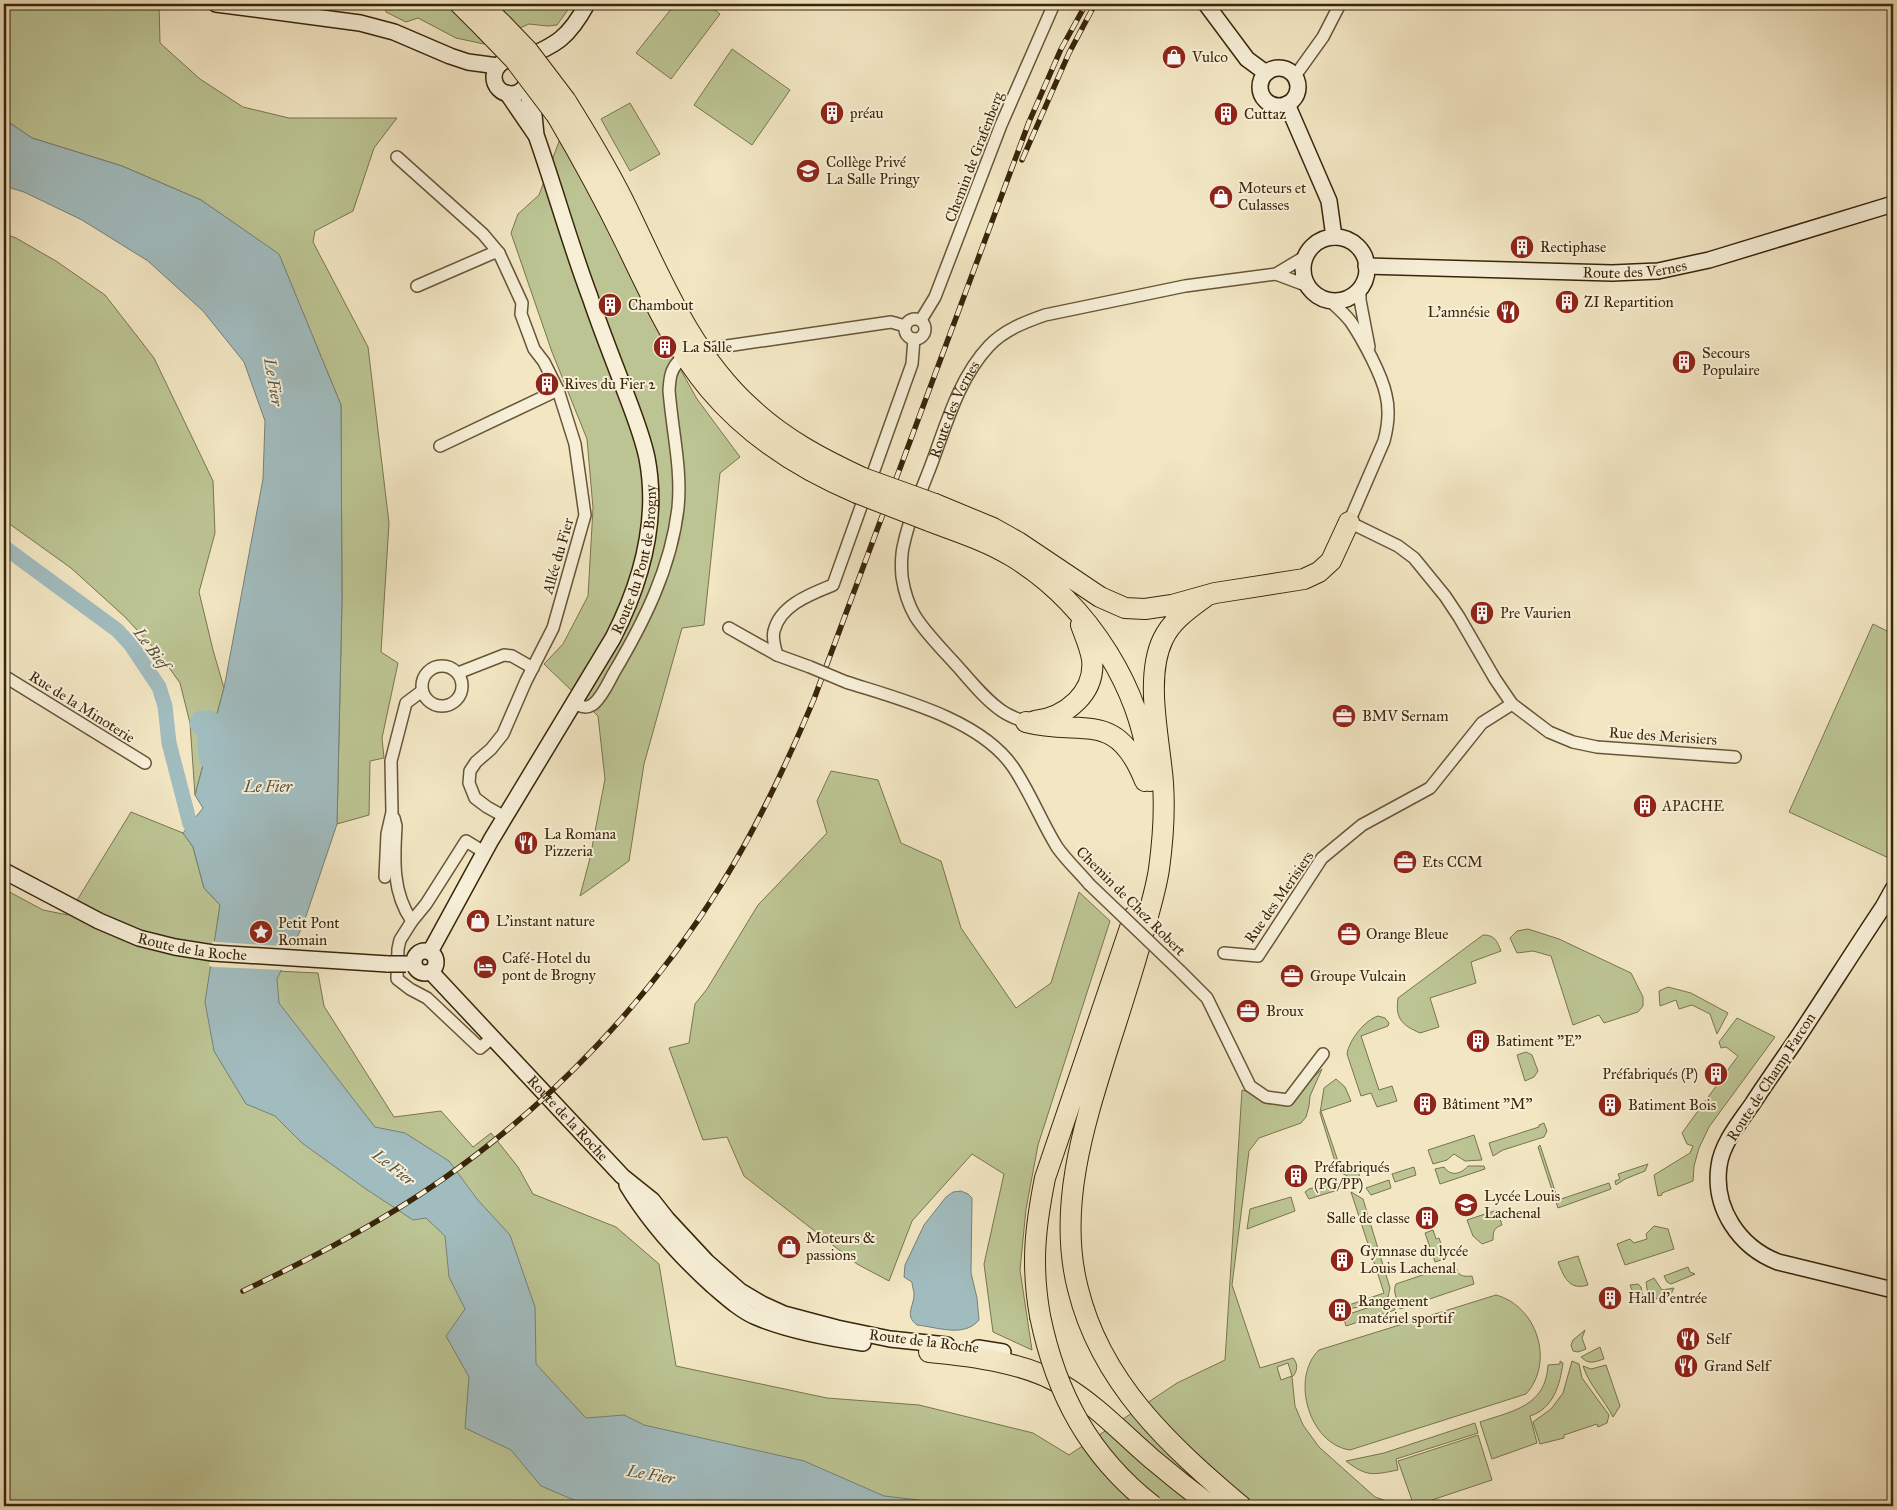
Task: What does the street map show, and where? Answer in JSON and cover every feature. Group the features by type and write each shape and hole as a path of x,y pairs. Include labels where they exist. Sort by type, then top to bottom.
{"highway":[{"path":"460,4 494,26"},
{"path":"482,4 514,59 593,145 622,197 683,322 706,357 750,408 775,428 860,486 932,512 994,528 1100,597 1125,608 1157,609 1215,594 1304,579 1319,572 1331,561 1349,522"},
{"path":"932,512 1012,556 1049,584 1076,612 1105,649 1127,691 1142,736 1148,765 1151,799 1149,843 1140,895 1057,1141 1040,1204 1034,1252 1036,1296 1047,1347 1056,1377 1069,1405 1083,1430 1101,1455 1120,1477 1153,1506"},
{"path":"1046,561 1096,615 1129,666 1144,699 1153,726 1163,783"},
{"path":"1205,597 1171,625 1156,655 1154,686 1163,783 1164,826 1158,872 1134,966 1084,1129 1072,1195 1070,1232 1078,1289 1090,1327 1106,1363 1145,1416 1187,1459 1241,1506"},
{"path":"1026,722 1044,720 1065,711 1078,700 1087,687 1092,660 1076,612"},
{"path":"1026,722 1050,727 1093,728 1112,735 1124,745 1134,759 1151,799"},
{"name":"Route de la Roche","path":"929,1352 992,1360 1031,1372 1063,1385 1105,1417 1151,1458 1211,1506"},
{"name":"Route de la Roche","path":"1003,1352 1029,1359 1057,1371 1094,1394 1116,1410 1173,1464 1231,1506"}],"main road":[{"path":"216,4 360,23 394,32 468,62 498,66"},
{"path":"495,82 495,71 498,66 507,60 517,61 546,49 565,37 577,22 587,4"},
{"path":"1206,4 1247,59 1266,74"},
{"path":"468,62 495,82 500,89 507,93 515,93 526,80 546,49"},
{"path":"517,61 524,66 526,80"},
{"path":"1274,68 1284,68 1295,76 1298,90 1294,98 1287,104 1276,106 1263,96 1260,84 1266,74 1274,68"},
{"name":"Route du Pont de Brogny","path":"430,952 484,852 613,638 623,618 639,575 650,524 650,479 641,437 589,295 536,135 534,115 526,80"},
{"name":"Route du Pont de Brogny","path":"507,93 536,135"},
{"path":"1287,104 1329,201 1334,238"},
{"name":"Route des Vernes","path":"1366,266 1612,273 1658,271 1709,260 1893,204"},
{"path":"1328,238 1334,238 1346,240 1356,246 1363,255 1366,266 1366,274 1360,288 1348,298 1341,300 1329,300 1319,296 1308,286 1303,271 1306,256 1316,243 1328,238"},
{"name":"Route de la Roche","path":"4,871 98,921 139,938 186,949 238,955 410,964"},
{"name":"Route de Champ Farcon","path":"1893,889 1884,907 1795,1042 1734,1129 1722,1152 1718,1184 1722,1204 1731,1223 1743,1240 1765,1257 1778,1262 1893,1290"},
{"path":"422,951 430,952 436,959 436,964 431,972 422,974 410,964 418,953 422,951"},
{"name":"Route de la Roche","path":"431,972 622,1176 652,1200 707,1262 740,1291 784,1314 837,1328 890,1339 1003,1352"},
{"name":"Route de la Roche","path":"622,1176 656,1228 698,1272 729,1300 756,1317 836,1339 929,1352"}],"street":[{"name":"Chemin de Grafenberg","path":"921,320 935,297 1000,125 1054,4"},
{"path":"1295,76 1322,37 1340,4"},
{"name":"Allée du Fier","path":"397,157 483,234 499,253 522,303 521,314 534,349 544,362 558,390 575,444 586,515 553,628 503,734 491,749 473,766 469,777 470,788 475,798 505,817"},
{"path":"417,286 493,253 499,253"},
{"name":"Route des Vernes","path":"1026,722 1013,718 1001,711 981,692 926,631 914,615 907,598 902,577 901,559 904,541 959,391 968,374 990,345 1006,332 1024,322 1185,286 1276,274 1306,256"},
{"name":"Route des Vernes","path":"1276,274 1308,286"},
{"path":"1360,288 1363,318 1372,360"},
{"path":"1329,300 1351,323 1372,360 1386,393 1388,411 1384,441 1349,522"},
{"path":"914,318 921,320 925,325 925,332 921,338 914,339 909,337 905,332 905,326 908,321 914,318"},
{"path":"713,348 890,322 905,326"},
{"path":"777,655 773,633 778,620 785,611 810,595 833,585 912,364 914,339"},
{"path":"574,703 583,707 592,705 602,693 635,637 661,578 672,540 678,509 679,484 670,390 670,376 678,362"},
{"path":"440,446 558,390"},
{"name":"Rue des Merisiers","path":"1349,522 1398,546 1414,558 1459,617 1495,679 1512,704 1549,732 1573,742 1597,747 1735,757"},
{"name":"Chemin de Chez Robert","path":"730,628 777,655 846,682 931,709 970,730 999,750 1013,767 1058,848 1090,884 1207,998 1250,1086 1266,1097 1288,1100 1323,1054"},
{"path":"458,673 504,655 512,656 533,668"},
{"path":"441,665 450,667 458,673 461,679 461,692 458,698 447,705 441,706 429,701 422,690 422,684 425,675 432,668 441,665"},
{"name":"Rue de la Minoterie","path":"4,676 145,763"},
{"path":"385,877 387,834 392,812 391,761 406,703 422,690"},
{"name":"Rue des Merisiers","path":"1224,953 1258,956 1322,858 1362,825 1430,788 1482,723 1512,704"},
{"path":"392,812 396,826 395,877 404,910 412,921"},
{"path":"484,852 466,841 426,904 400,940 398,949 398,979 410,990 426,998 480,1048 492,1038"}],"green space":[{"path":"4,4 159,4 160,43 200,79 243,107 289,118 397,118 374,148 353,211 315,231 313,242 368,347 389,523 381,652 398,663 382,738 384,758 370,761 369,815 337,824 342,601 341,405 279,255 201,200 122,166 32,138 4,119"},
{"path":"385,4 572,4 557,25 529,24 484,44 456,38 418,18 406,22 386,12"},
{"path":"675,4 707,4 720,14 671,79 636,53"},
{"path":"732,49 790,90 752,145 694,105"},
{"path":"630,103 660,154 630,171 601,119"},
{"path":"560,139 601,213 659,331 697,399 740,457 720,473 704,625 682,628 644,764 629,861 580,896 590,858 605,779 598,716 544,664 563,644 588,596 593,508 587,439 552,352 511,233 518,214 539,195"},
{"path":"4,234 16,238 56,261 105,295 154,358 213,481 215,533 199,592 224,688 195,795 190,723 180,683 160,655 125,617 71,568 4,520"},
{"path":"1873,624 1893,634 1893,860 1789,812"},
{"path":"831,771 878,780 901,843 941,861 961,928 1016,1008 1051,983 1079,892 1110,921 1038,1145 1026,1209 1020,1270 1032,1350 993,1332 984,1264 1004,1174 972,1154 912,1221 889,1281 857,1264 744,1176 727,1137 703,1140 669,1048 689,1043 695,1004 707,989 758,905 827,833 817,801"},
{"path":"131,812 183,833 193,847 204,888 220,905 211,968 318,973 324,1006 394,1117 441,1111 473,1147 491,1133 518,1167 533,1194 616,1227 659,1264 676,1366 827,1398 919,1405 1033,1433 1069,1455 1177,1383 1225,1360 1242,1090 1287,1103 1322,1069 1310,1096 1306,1117 1301,1123 1259,1138 1249,1151 1232,1285 1260,1368 1293,1358 1295,1360 1296,1370 1292,1377 1295,1406 1303,1425 1319,1447 1375,1497 1401,1506 4,1506 4,889 43,910 68,915","holes":["1288,1363 1292,1376 1281,1380 1277,1367"]},
{"path":"1528,929 1559,939 1631,973 1643,997 1643,1006 1638,1012 1604,1023 1599,1015 1573,1025 1551,956 1533,951 1517,953 1510,938 1517,931"},
{"path":"1483,935 1495,939 1501,951 1471,962 1476,983 1430,998 1439,1027 1420,1033 1404,1024 1399,1016 1398,998"},
{"path":"1668,987 1691,993 1728,1013 1717,1034 1710,1014 1692,1005 1679,1009 1676,1000 1660,1006 1659,991"},
{"path":"1378,1016 1385,1018 1389,1023 1388,1026 1361,1036 1379,1090 1392,1086 1397,1101 1377,1107 1371,1093 1361,1096 1347,1054 1358,1031"},
{"path":"1737,1018 1775,1037 1709,1127 1699,1148 1694,1166 1693,1181 1658,1196 1654,1175 1690,1153 1693,1146 1687,1144 1682,1133 1738,1056 1726,1047 1721,1048 1719,1042"},
{"path":"1526,1052 1532,1055 1538,1071 1534,1077 1525,1081 1517,1055"},
{"path":"1336,1079 1345,1087 1351,1101 1321,1111 1342,1173 1357,1168 1362,1184 1338,1171 1320,1113 1324,1088"},
{"path":"1544,1123 1547,1131 1544,1137 1503,1150 1493,1156 1489,1143 1539,1127 1539,1125"},
{"path":"1474,1135 1482,1160 1465,1161 1454,1154 1447,1160 1433,1164 1428,1150"},
{"path":"1540,1145 1558,1200 1609,1183 1611,1189 1558,1208 1538,1147"},
{"path":"1648,1164 1645,1171 1616,1185 1615,1181 1620,1179 1618,1174"},
{"path":"1468,1166 1484,1166 1485,1169 1440,1184 1435,1169 1444,1167 1450,1172 1456,1173"},
{"path":"1414,1167 1416,1175 1395,1182 1392,1174"},
{"path":"1389,1180 1391,1188 1371,1195 1366,1188"},
{"path":"1337,1181 1344,1188 1309,1199 1305,1192 1309,1189"},
{"path":"1351,1192 1363,1199 1390,1288 1388,1297 1360,1307 1347,1309 1346,1306 1384,1293"},
{"path":"1291,1197 1295,1211 1247,1229 1250,1209"},
{"path":"1497,1210 1502,1225 1495,1230 1493,1240 1482,1244 1473,1236 1467,1220"},
{"path":"1654,1226 1668,1229 1674,1249 1625,1265 1617,1244 1630,1239 1634,1243 1647,1239 1646,1234"},
{"path":"1433,1230 1436,1239 1439,1238 1445,1255 1444,1259 1435,1262 1425,1233"},
{"path":"1578,1256 1588,1285 1576,1286 1568,1281 1558,1262"},
{"path":"1452,1265 1456,1267 1461,1275 1472,1276 1474,1284 1400,1309 1395,1293 1396,1284"},
{"path":"1688,1267 1690,1272 1695,1274 1671,1284 1667,1282 1664,1276"},
{"path":"1654,1278 1662,1290 1674,1288 1671,1294 1649,1301 1646,1282"},
{"path":"1638,1284 1641,1287 1644,1303 1638,1305 1630,1285"},
{"path":"1496,1295 1510,1301 1522,1311 1531,1323 1537,1337 1540,1352 1539,1367 1535,1381 1526,1394 1350,1450 1336,1445 1324,1436 1308,1408 1305,1392 1310,1362 1319,1350"},
{"path":"1391,1300 1395,1310 1346,1326 1343,1316"},
{"path":"1585,1330 1582,1338 1586,1349 1578,1352 1573,1351 1571,1345 1573,1340"},
{"path":"1600,1347 1604,1359 1589,1362 1581,1357"},
{"path":"1560,1361 1563,1363 1562,1371 1554,1395 1544,1408 1530,1416 1537,1443 1492,1459 1480,1422 1526,1405 1541,1390 1546,1379 1548,1365 1560,1364"},
{"path":"1572,1361 1579,1364 1582,1378 1609,1415 1607,1423 1598,1427 1597,1424 1564,1435 1564,1438 1540,1444 1533,1422 1551,1409 1563,1393"},
{"path":"1606,1365 1620,1406 1613,1417 1583,1366 1591,1369"},
{"path":"1475,1423 1478,1433 1396,1459 1398,1470 1376,1474 1370,1473 1359,1470 1346,1461 1384,1453"},
{"path":"1478,1435 1492,1480 1414,1506 1398,1461"}],"water":[{"name":"Le Fier","path":"4,119 32,138 122,166 201,200 279,254 341,405 342,601 337,824 303,925 277,979 279,1003 375,1127 405,1133 449,1161 477,1199 510,1235 535,1307 536,1364 586,1418 624,1415 644,1425 804,1461 884,1496 972,1506 588,1506 541,1486 511,1450 465,1428 469,1377 446,1336 465,1309 449,1277 445,1236 426,1218 413,1220 366,1189 302,1143 275,1116 246,1104 214,1051 205,1002 220,905 204,888 193,847 183,833 203,808 195,795 224,688 263,479 265,421 244,362 203,311 148,261 82,220 24,192 4,186"},
{"path":"961,1191 972,1198 971,1273 977,1298 979,1320 966,1329 958,1330 917,1325 910,1314 914,1293 912,1282 904,1277 905,1265 924,1225 946,1197 953,1192"}],"pier":[{"path":"212,941 295,947 284,970 214,967 209,966"}],"waterway":[{"name":"Le Bief","path":"4,547 117,630 131,645 159,687 165,706 169,743 190,824"},
{"path":"202,723 209,723 211,757 228,758"}],"railway":[{"path":"243,1291 320,1253 395,1210 443,1179 523,1117 597,1046 631,1008 663,968 721,885 735,863 771,794 814,699 1029,122 1061,49 1086,4"},
{"path":"1022,160 1069,53 1095,4"}],"place":[{"name":"Vulco","path":"1174,57"},
{"name":"préau","path":"832,113"},
{"name":"Cuttaz","path":"1226,114"},
{"name":"Collège Privé La Salle Pringy","path":"808,171"},
{"name":"Moteurs et Culasses","path":"1221,197"},
{"name":"Rectiphase","path":"1522,247"},
{"name":"ZI Repartition","path":"1567,302"},
{"name":"Chambout","path":"610,305"},
{"name":"L'amnésie","path":"1508,312"},
{"name":"La Salle","path":"665,347"},
{"name":"Secours Populaire","path":"1684,362"},
{"name":"Rives du Fier 2","path":"547,384"},
{"name":"Pre Vaurien","path":"1482,613"},
{"name":"BMV Sernam","path":"1344,716"},
{"name":"APACHE","path":"1645,806"},
{"name":"La Romana Pizzeria","path":"526,843"},
{"name":"Ets CCM","path":"1405,862"},
{"name":"L'instant nature","path":"478,921"},
{"name":"Petit Pont Romain","path":"261,932"},
{"name":"Orange Bleue","path":"1349,934"},
{"name":"Café-Hotel du pont de Brogny","path":"485,967"},
{"name":"Groupe Vulcain","path":"1292,976"},
{"name":"Broux","path":"1248,1011"},
{"name":"Batiment \"E\"","path":"1478,1041"},
{"name":"Préfabriqués (P)","path":"1716,1074"},
{"name":"Bâtiment \"M\"","path":"1425,1104"},
{"name":"Batiment Bois","path":"1610,1105"},
{"name":"Préfabriqués (PG/PP)","path":"1296,1176"},
{"name":"Lycée Louis Lachenal","path":"1466,1205"},
{"name":"Salle de classe","path":"1427,1218"},
{"name":"Moteurs & passions","path":"789,1247"},
{"name":"Gymnase du lycée Louis Lachenal","path":"1342,1260"},
{"name":"Hall d'entrée","path":"1610,1298"},
{"name":"Rangement matériel sportif","path":"1340,1310"},
{"name":"Self","path":"1688,1339"},
{"name":"Grand Self","path":"1686,1366"}]}
